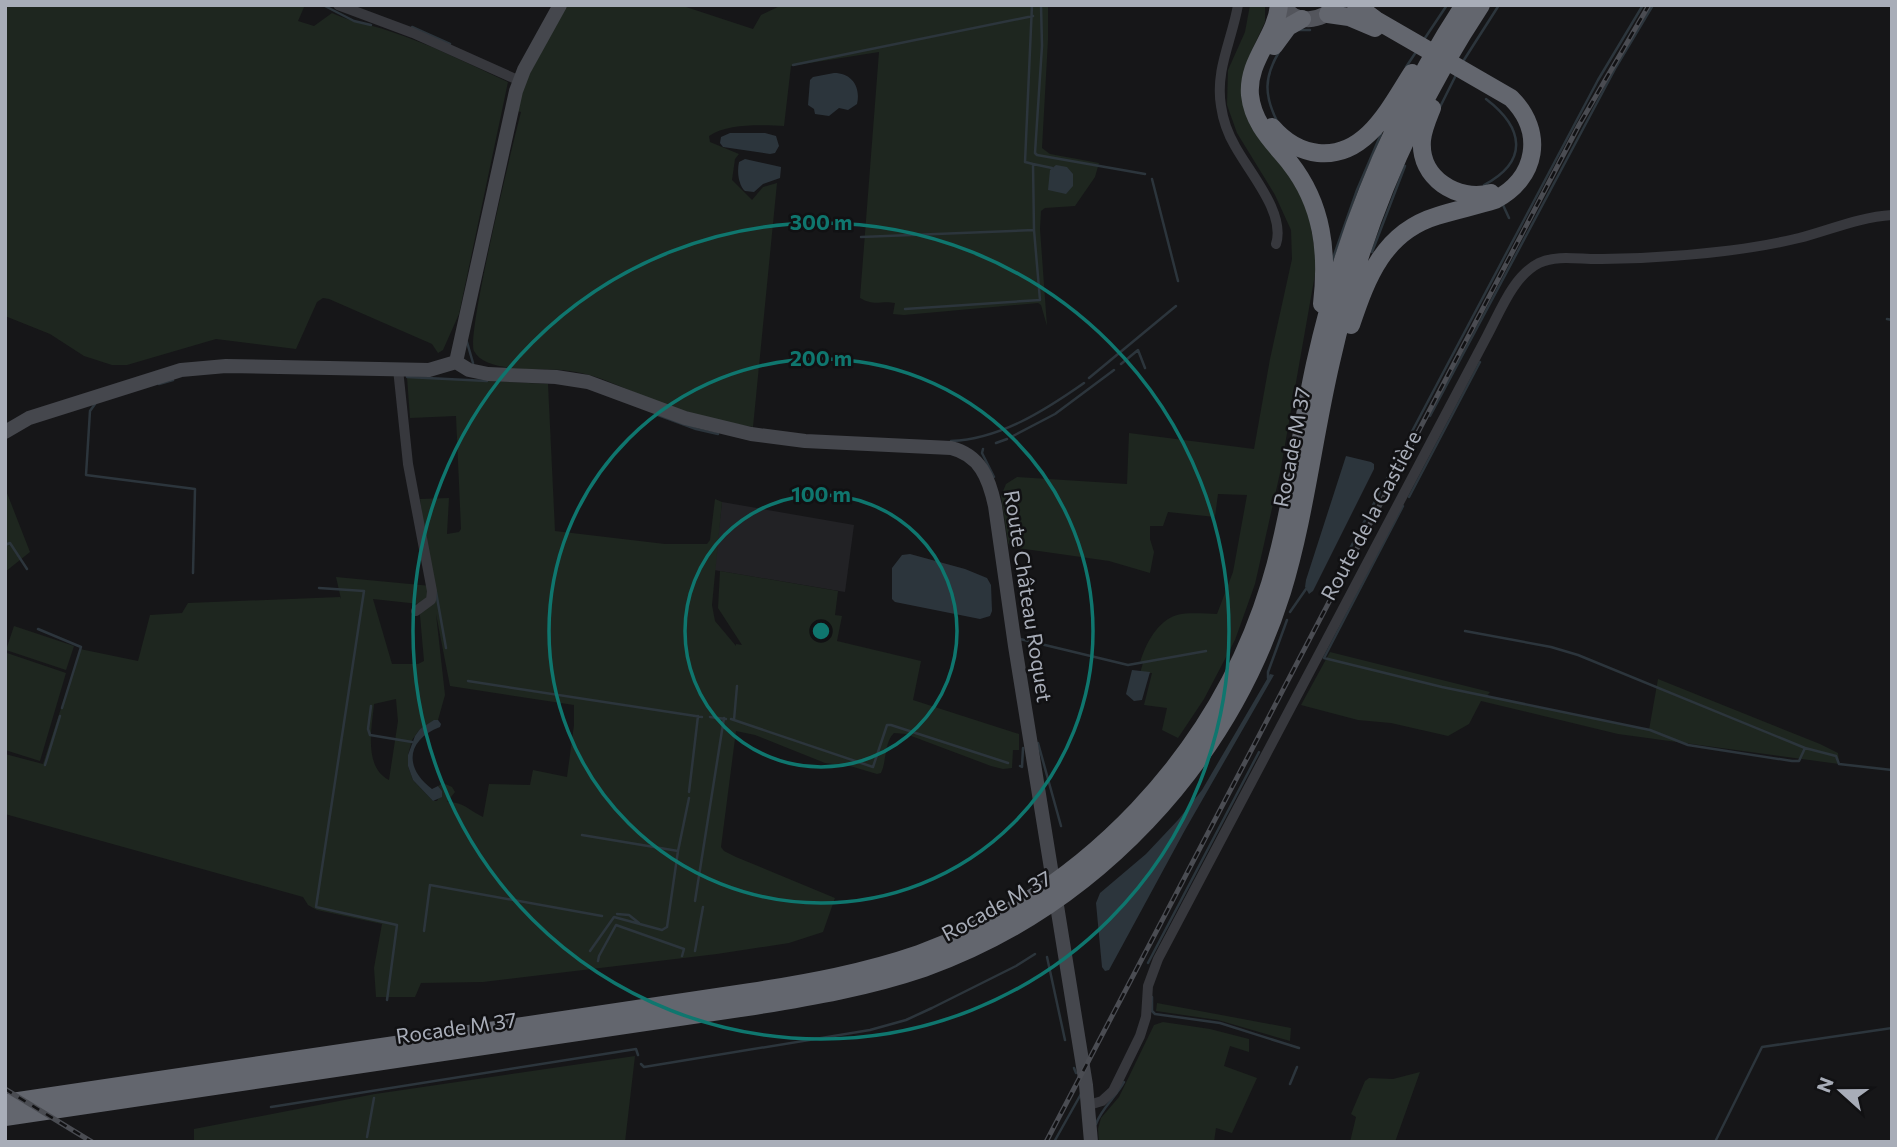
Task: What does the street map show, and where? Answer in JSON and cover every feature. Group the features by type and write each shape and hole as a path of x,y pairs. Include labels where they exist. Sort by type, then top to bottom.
{"highway":[{"path":"1280,5 1274,26 1252,71 1251,97 1260,125 1308,191 1322,230 1325,271 1313,373"},
{"path":"1356,5 1405,41"},
{"name":"Rocade M 37","path":"14,1116 822,995 875,983 926,967 1008,929 1069,890 1130,838 1184,779 1229,712 1262,647 1283,590 1340,324 1373,220 1406,138 1443,68 1481,5"},
{"path":"1321,410 1366,284 1374,266 1389,245 1421,222 1505,195 1528,168 1532,149 1526,117 1511,98 1405,41 1332,9"},
{"path":"1302,19 1283,32 1268,55 1260,74 1259,96 1268,121 1281,137 1299,148 1325,153 1351,147 1370,134 1446,20 1461,9"},
{"name":"Rocade M 37","path":"5,1103 854,973 913,956 962,936 1001,917 1060,879 1126,822 1178,763 1217,705 1249,641 1274,568 1286,519 1313,373 1335,287 1372,181 1409,100 1461,9"},
{"path":"1443,68 1424,131 1424,160 1443,186 1462,194 1484,195 1500,188 1515,175 1523,156 1524,138 1518,121 1506,105 1470,78"}],"main road":[{"path":"1280,5 1293,16 1311,20 1332,9"}],"street":[{"path":"338,5 413,33 520,81"},
{"path":"5,432 29,418 181,370 226,366 429,370 456,362 513,103 520,81 560,5"},
{"path":"1238,5 1221,65 1220,103 1228,132 1263,190 1273,213 1279,234 1276,244"},
{"name":"Route de la Gastière","path":"1088,1105 1108,1098 1118,1083 1144,1025 1148,986 1158,959 1487,336 1509,295 1526,273 1539,263 1558,258 1668,257 1769,244 1856,220 1892,215"},
{"name":"Route Château Roquet","path":"456,362 469,370 488,374 556,377 588,382 685,418 741,432 805,441 944,447 959,450 974,459 986,475 995,506 1088,1105 1091,1142"},
{"path":"398,369 408,464 432,591 431,600 416,611"}],"shaded area":[{"path":"5,5 305,5 298,21 314,26 332,13 419,42 508,82 459,314 443,350 438,353 432,344 323,298 317,302 296,349 216,339 127,365 112,365 84,356 50,334 5,316"},
{"path":"567,5 680,5 753,29 761,15 782,5 1048,5 1042,148 1050,154 1099,163 1095,177 1075,206 1045,208 1041,211 1047,326 1038,303 904,315 893,314 895,303 874,303 860,298 879,52 791,66 784,126 735,127 709,136 710,142 739,154 735,159 732,180 752,200 763,187 777,183 753,427 679,409 581,373 504,367 481,359 474,351 477,311 521,112 517,111 523,86"},
{"path":"1250,5 1265,5 1265,22 1251,52 1243,87 1307,204 1317,263 1280,473 1255,584 1235,640 1204,699 1178,738 1162,730 1167,708 1144,705 1152,673 1140,673 1143,663 1140,663 1153,634 1163,622 1177,615 1217,614 1233,572 1247,495 1218,494 1215,517 1168,512 1163,526 1150,526 1154,552 1150,573 1109,561 1011,547 1008,543 1001,496 1006,484 1017,477 1127,484 1129,433 1254,449 1292,259 1291,230 1275,195 1237,133 1227,105 1228,70 1245,32"},
{"path":"834,73 846,75 854,82 858,92 857,104 848,110 839,108 829,116 815,114 814,109 808,105 810,80"},
{"path":"730,133 765,133 776,136 779,146 775,153 770,154 723,147 720,143 721,137"},
{"path":"745,159 781,167 780,178 763,184 754,192 745,191 739,181 738,169 739,162"},
{"path":"1056,165 1067,167 1073,174 1073,186 1066,194 1048,190 1050,170"},
{"path":"407,377 548,384 555,531 665,544 707,544 710,540 715,499 722,502 712,605 715,621 736,646 742,645 718,608 720,571 838,591 835,615 842,616 837,641 921,661 913,700 1019,734 1019,750 1013,750 1012,768 991,766 906,734 894,733 881,773 877,774 850,766 825,763 755,735 736,731 721,847 736,857 835,898 823,932 789,943 717,954 483,982 421,983 415,997 376,997 374,968 382,924 317,910 308,905 303,897 5,814 5,754 43,764 80,649 138,661 150,615 182,613 188,603 341,599 336,577 431,586 420,499 449,498 447,534 459,532 456,416 410,418","holes":["373,599 419,604 424,661 418,664 392,664","436,614 450,686 574,705 567,777 533,770 530,785 489,784 483,817 461,804 447,802 455,792 452,787 443,783 438,786 442,791 437,801 433,801 413,780 408,766 408,755 412,740 420,729 438,720 445,695","396,699 398,721 389,780 375,766 372,756 374,704"]},
{"path":"1346,456 1371,462 1374,469 1313,591 1309,594 1305,587 1306,580"},
{"path":"5,488 30,552 5,572"},
{"path":"722,502 854,525 845,592 714,570"},
{"path":"910,554 987,578 991,585 990,616 980,619 895,602 892,599 892,568 902,555"},
{"path":"14,626 74,646 66,670 6,650"},
{"path":"1330,652 1490,692 1487,696 1649,730 1658,679 1820,744 1838,753 1839,764 1618,734 1481,701 1469,724 1448,736 1391,723 1358,720 1301,705"},
{"path":"7,653 66,673 40,761 5,750"},
{"path":"1132,670 1150,672 1142,700 1134,701 1126,694"},
{"path":"1270,674 1274,675 1109,970 1105,971 1102,967 1096,903 1100,893 1146,854 1202,790"},
{"path":"438,720 440,727 420,739 413,755 413,764 423,781 432,789 438,786 442,791 442,797 433,801 413,780 408,766 408,755 420,729"},
{"path":"1157,1003 1291,1028 1290,1041 1218,1020 1156,1011"},
{"path":"1163,1022 1210,1029 1249,1039 1249,1052 1230,1046 1224,1066 1257,1078 1232,1133 1216,1128 1214,1142 1099,1142 1101,1118 1119,1097 1154,1025"},
{"path":"635,1056 625,1142 194,1142 194,1129 375,1094"},
{"path":"1420,1072 1395,1142 1350,1142 1356,1117 1351,1114 1365,1081 1369,1078 1393,1079"}],"waterway":[{"path":"323,5 354,21 371,25"},
{"path":"1032,5 1025,162 1033,164"},
{"path":"1041,5 1042,46 1035,153 1145,174"},
{"path":"1423,41 1447,5"},
{"path":"1462,63 1499,5"},
{"path":"1344,560 1598,80 1643,5"},
{"path":"1430,416 1616,67 1653,5"},
{"path":"793,65 1033,16"},
{"path":"412,27 450,44"},
{"path":"1299,30 1310,30"},
{"path":"1277,121 1268,94 1268,78 1279,52"},
{"path":"1406,67 1416,52"},
{"path":"1440,107 1456,75"},
{"path":"1484,185 1509,166 1516,144 1508,121 1486,99"},
{"path":"1332,261 1357,190 1381,134"},
{"path":"905,309 1040,300 1034,230 1033,164 1052,168"},
{"path":"1372,252 1405,166"},
{"path":"1152,179 1178,281"},
{"path":"1503,205 1509,218"},
{"path":"861,237 1034,230"},
{"path":"1089,378 1176,306"},
{"path":"1887,319 1892,320"},
{"path":"467,342 473,363"},
{"path":"1121,364 1138,350 1145,368"},
{"path":"1409,497 1480,362"},
{"path":"1013,436 1055,414 1114,370"},
{"path":"407,377 487,381"},
{"path":"159,384 173,380"},
{"path":"951,441 987,435 1021,422 1084,383"},
{"path":"95,404 90,411 86,475 195,489 193,573"},
{"path":"658,415 718,434"},
{"path":"996,443 1007,439"},
{"path":"983,449 982,453 994,477"},
{"path":"1403,506 1324,658 1442,687 1650,730 1688,745 1792,761 1799,761 1805,748 1836,756 1839,764 1892,770"},
{"path":"5,545 10,543 27,569"},
{"path":"319,588 364,591 316,907 397,925 387,1000"},
{"path":"1290,612 1306,589"},
{"path":"436,592 446,648"},
{"path":"1268,678 1287,620"},
{"path":"38,629 81,647 62,708"},
{"path":"1465,631 1551,647 1578,655 1805,748"},
{"path":"1020,639 1128,665 1206,651"},
{"path":"468,681 702,717"},
{"path":"734,720 737,686"},
{"path":"371,706 368,729 370,735 412,742"},
{"path":"45,765 60,716"},
{"path":"689,792 698,716"},
{"path":"710,717 726,719"},
{"path":"695,901 724,718"},
{"path":"731,719 873,767 887,725 1008,763"},
{"path":"1038,743 1061,826"},
{"path":"1020,766 1022,767 1023,748"},
{"path":"1148,963 1259,752"},
{"path":"678,851 689,798"},
{"path":"582,835 678,851 667,927 662,930 614,917 590,951"},
{"path":"424,931 430,885 602,916"},
{"path":"695,951 703,907"},
{"path":"617,914 629,915 639,923"},
{"path":"598,961 616,925 684,949 682,956"},
{"path":"641,1064 644,1067 870,1030 906,1020 1035,954"},
{"path":"1047,957 1065,1040"},
{"path":"1152,997 1152,1011 1155,1014 1220,1023 1299,1048"},
{"path":"1715,1142 1762,1047 1892,1028"},
{"path":"271,1107 636,1049 638,1055"},
{"path":"1290,1084 1297,1067"},
{"path":"1074,1068 1076,1073"},
{"path":"1096,1124 1124,1082"},
{"path":"1054,1142 1081,1094"},
{"path":"367,1137 374,1098"}],"railway":[{"path":"1046,1142 1579,125 1649,5"},
{"path":"5,1089 92,1142"}]}
